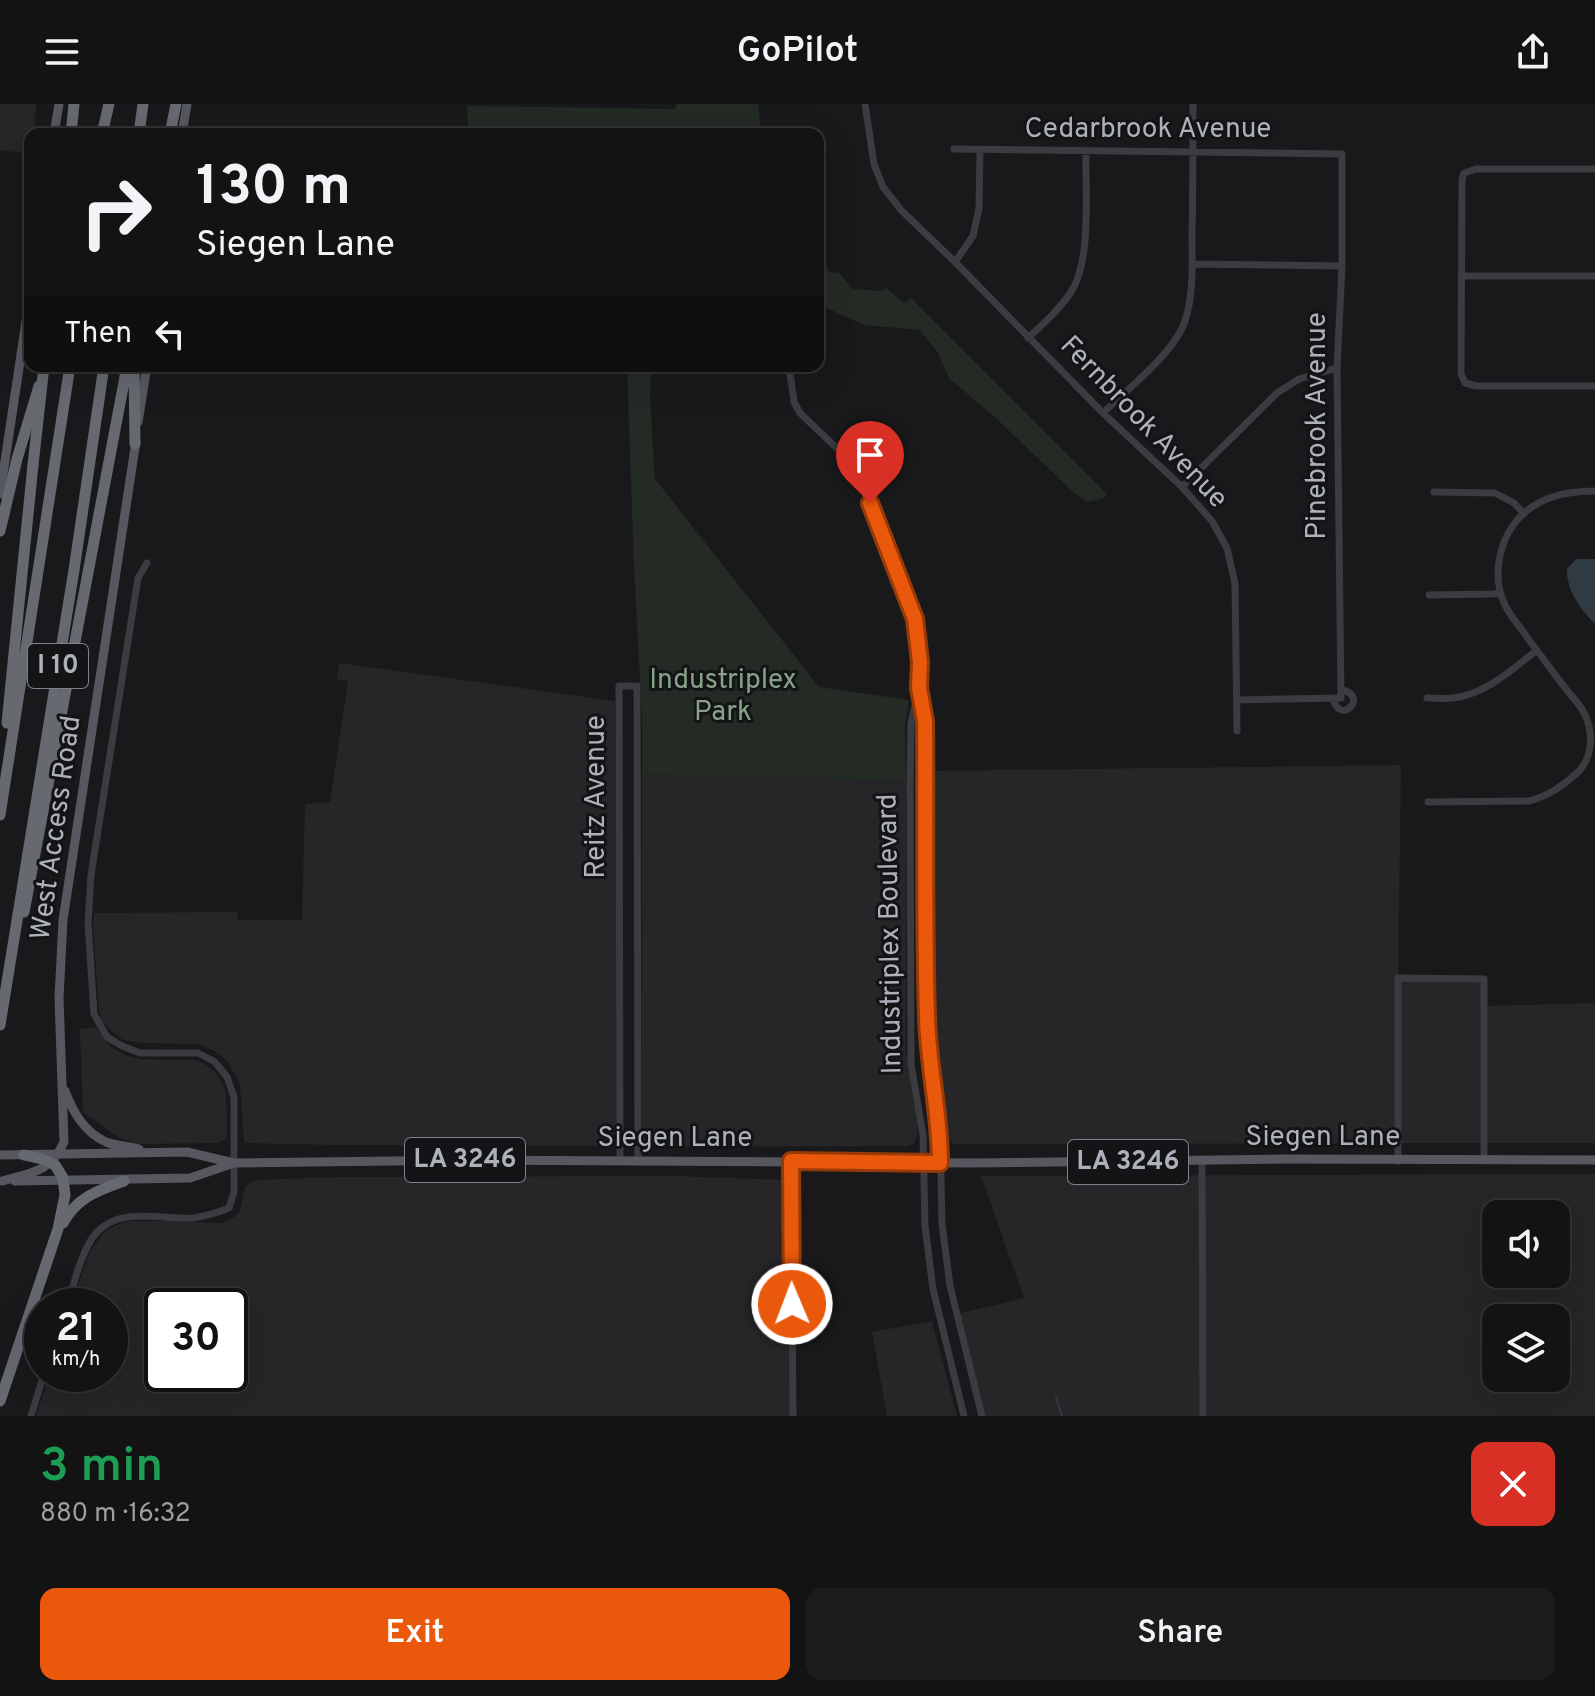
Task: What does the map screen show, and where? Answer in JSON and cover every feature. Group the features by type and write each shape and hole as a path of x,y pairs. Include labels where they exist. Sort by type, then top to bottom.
{"highway":[{"path":"72,128 74,104"},
{"path":"105,128 110,104"},
{"path":"140,128 143,104"},
{"path":"171,128 176,104"},
{"path":"0,531 17,459 43,372"},
{"path":"0,801 44,372"},
{"name":"I 10","path":"0,815 69,372"},
{"name":"I 10","path":"0,1025 103,372"},
{"path":"9,966 28,897 126,372"},
{"path":"134,372 135,444"},
{"path":"0,1401 58,1229 65,1195 64,1182 55,1159 24,1155"},
{"path":"58,1229 85,1197 124,1181"}],"main road":[{"path":"51,104 53,128"},
{"path":"55,128 59,104"},
{"path":"183,128 187,104"},
{"path":"0,494 24,335"},
{"name":"West Access Road","path":"55,1159 64,1142 59,998 63,920 146,372"},
{"path":"62,1085 81,1124 95,1135 106,1142 154,1153"},
{"name":"Siegen Lane","path":"55,1159 187,1152 234,1163 1595,1160"},
{"path":"0,1155 24,1155"},
{"path":"1,1181 44,1169 55,1159"},
{"name":"Siegen Lane","path":"1,1181 190,1178 234,1163"}],"street":[{"name":"Fernbrook Avenue","path":"865,104 874,164 883,187 901,210 1103,413 1182,487 1212,521 1227,548 1235,584 1237,731"},
{"path":"1103,413 1171,346 1185,322 1192,264 1193,104"},
{"name":"Cedarbrook Avenue","path":"954,149 1342,154"},
{"path":"955,262 973,236 979,208 980,151"},
{"path":"1028,338 1058,309 1072,290 1082,265 1086,151"},
{"name":"Pinebrook Avenue","path":"1237,700 1339,696 1337,368 1342,266 1342,154"},
{"path":"1595,169 1476,169 1464,173 1461,374 1465,383 1476,386 1595,386"},
{"path":"1192,264 1342,266"},
{"path":"1462,276 1595,276"},
{"path":"1182,487 1277,393 1299,379 1337,368"},
{"name":"Industriplex Boulevard","path":"790,372 794,402 800,413 845,456 868,498 915,619 920,662 919,688 911,723 911,1064 923,1135 925,1226 933,1289 964,1416"},
{"path":"1428,802 1529,801 1552,793 1581,769 1587,760 1589,728 1584,712 1505,608 1500,593 1498,564 1506,536 1524,514 1546,499 1561,494 1595,491"},
{"path":"1434,492 1495,493 1506,497 1524,514"},
{"path":"73,1288 87,1249 98,1231 116,1220 135,1216 191,1218 212,1215 229,1208 234,1192 234,1097 227,1077 215,1062 198,1053 140,1053 130,1049 107,1037 94,1014 88,923 91,875 138,578 147,563"},
{"path":"1429,595 1500,593"},
{"path":"1427,698 1453,699 1487,688 1536,651"},
{"name":"Reitz Avenue","path":"620,1161 619,686 637,686 638,1161"},
{"name":"Industriplex Boulevard","path":"919,688 925,721 927,1018 930,1068 940,1134 942,1224 950,1286 982,1416"},
{"path":"1398,1161 1398,978 1484,979 1484,1160"},
{"path":"1202,1160 1203,1416"},
{"path":"791,1161 793,1416"},
{"path":"31,1416 38,1392"}],"shaded area":[{"path":"0,104 36,104 34,128 24,128 24,153 0,150"},
{"path":"1576,559 1595,559 1595,624 1580,606 1569,584 1567,569"},
{"path":"339,663 615,701 617,1146 244,1143 240,1084 228,1062 213,1050 198,1044 123,1040 101,1019 94,913 237,912 238,920 302,920 305,804 330,802 348,681 337,679"},
{"path":"1401,765 1398,978 1484,979 1484,1006 1595,1003 1595,1143 954,1144 940,1134 930,1068 925,771"},
{"path":"642,775 906,781 906,1053 918,1123 914,1143 908,1146 655,1147 645,1143 642,1136"},
{"path":"96,1027 111,1047 125,1055 139,1059 194,1060 214,1071 226,1094 225,1139 218,1143 137,1144 118,1137 83,1112 80,1029"},
{"path":"1595,1174 1595,1416 985,1416 957,1314 1024,1298 981,1176"},
{"path":"676,1176 787,1180 790,1416 36,1416 44,1392 128,1392 128,1288 77,1288 90,1251 105,1231 129,1221 223,1223 240,1211 245,1187 256,1180"},
{"path":"932,1321 957,1416 887,1416 872,1332"}],"green space":[{"path":"677,104 758,104 760,128 468,128 467,106 675,109"},
{"path":"824,262 830,273 838,272 853,289 881,291 886,288 904,303 911,298 1107,494 1102,499 1087,502 1071,490 949,378 937,351 919,330 864,325 824,307"},
{"name":"Industriplex Park","path":"627,372 651,372 655,479 819,687 909,700 905,725 906,781 642,775"}],"waterway":[{"path":"1056,1397 1062,1416"}],"route":[{"path":"792,1304 791,1161 940,1163 940,1134 930,1068 927,1018 925,721 919,688 918,630 870,503"}]}
